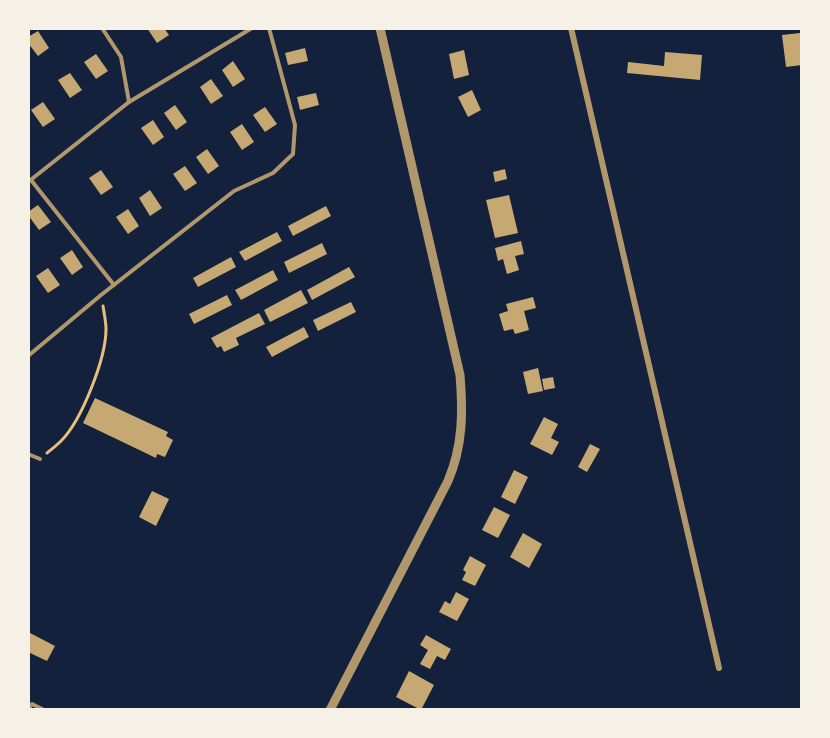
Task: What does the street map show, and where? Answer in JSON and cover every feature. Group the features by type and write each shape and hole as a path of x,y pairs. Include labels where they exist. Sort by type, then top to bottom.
{"street":[{"path":"330,710 448,481 456,462 462,422 460,375 380,28"},
{"path":"571,28 719,668"}],"lane":[{"path":"102,28 121,57 129,102"},
{"path":"114,285 30,181 129,102 252,28"},
{"path":"28,356 101,295 234,191 273,173 293,154 295,125 268,28"},
{"path":"28,454 40,459"},
{"path":"28,709 32,704 44,710"}],"path":[{"path":"40,459 62,440 77,419 98,370 106,328 101,295"}],"building":[{"path":"147,28 164,28 169,35 157,43"},
{"path":"38,31 49,48 38,56 28,43 28,37"},
{"path":"800,33 802,65 786,67 782,35"},
{"path":"305,48 308,61 288,65 285,53"},
{"path":"464,50 469,75 454,79 449,54"},
{"path":"665,52 702,55 700,80 627,73 628,62 664,66"},
{"path":"96,54 108,71 96,79 84,62"},
{"path":"233,61 245,79 233,87 222,70"},
{"path":"70,73 82,90 70,98 58,80"},
{"path":"211,79 223,96 211,104 200,87"},
{"path":"472,90 481,110 468,117 458,97"},
{"path":"316,93 319,105 300,110 297,97"},
{"path":"43,102 55,119 43,127 31,110"},
{"path":"175,105 187,122 176,130 164,113"},
{"path":"265,107 277,124 265,132 253,115"},
{"path":"153,120 164,137 153,145 141,128"},
{"path":"242,124 254,142 242,150 230,132"},
{"path":"207,149 219,166 208,174 196,157"},
{"path":"185,166 197,183 185,191 173,174"},
{"path":"505,169 507,179 495,182 493,172"},
{"path":"101,170 113,187 101,195 89,178"},
{"path":"150,190 162,208 150,216 139,198"},
{"path":"509,195 518,233 495,238 486,200"},
{"path":"38,205 51,222 39,230 28,215 28,212"},
{"path":"326,206 331,216 293,236 288,226"},
{"path":"128,209 139,226 128,234 116,217"},
{"path":"277,232 282,241 245,261 239,252"},
{"path":"521,241 524,254 515,256 519,270 507,274 503,259 498,261 495,248"},
{"path":"322,243 327,254 289,273 284,262"},
{"path":"72,250 83,267 72,275 60,258"},
{"path":"231,257 236,267 198,287 193,278"},
{"path":"349,267 355,277 312,300 307,290"},
{"path":"48,268 60,285 48,293 36,276"},
{"path":"273,270 278,280 241,300 235,290"},
{"path":"301,290 308,303 270,322 264,310"},
{"path":"227,295 232,305 194,324 189,314"},
{"path":"533,297 536,308 524,311 529,330 515,334 513,329 504,331 499,314 508,311 506,304"},
{"path":"351,302 356,312 318,331 313,320"},
{"path":"259,313 265,324 236,338 239,345 224,352 221,346 217,348 211,338"},
{"path":"304,327 309,337 272,357 266,347"},
{"path":"538,368 543,391 528,394 523,372"},
{"path":"553,377 555,388 544,390 542,379"},
{"path":"95,398 168,432 166,436 173,440 165,457 157,454 156,458 83,423"},
{"path":"544,417 558,424 551,438 559,442 552,455 530,444"},
{"path":"590,444 600,449 587,472 578,467"},
{"path":"514,470 528,477 515,504 501,497"},
{"path":"152,491 169,499 156,526 139,517"},
{"path":"494,507 510,515 498,538 482,530"},
{"path":"523,533 542,544 529,568 510,557"},
{"path":"470,556 486,565 475,586 462,580 466,572 463,570"},
{"path":"456,592 469,599 457,621 439,612 445,601 450,604"},
{"path":"30,633 55,646 47,661 28,652"},
{"path":"426,635 451,649 445,660 437,656 430,669 420,664 428,650 420,645"},
{"path":"409,671 434,685 421,710 396,697"}]}
